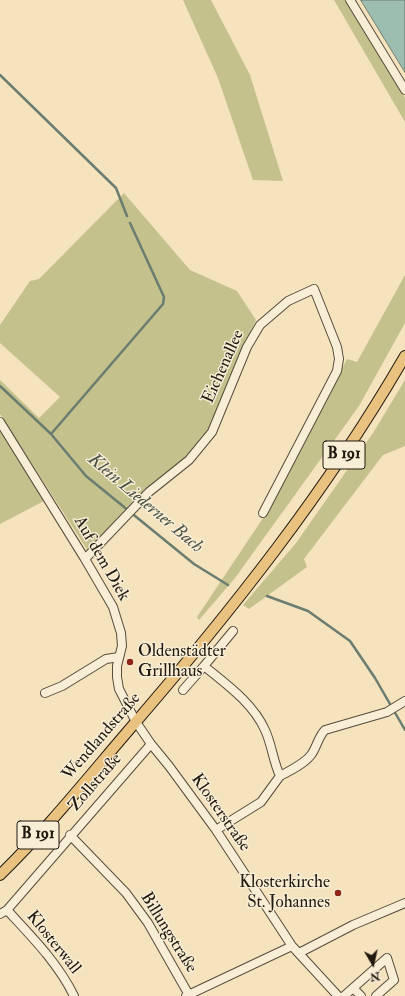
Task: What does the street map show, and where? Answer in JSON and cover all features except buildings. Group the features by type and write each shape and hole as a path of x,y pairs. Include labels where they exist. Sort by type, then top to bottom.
{"main road":[{"name":"Wendlandstraße","path":"0,875 39,834 168,686 238,598 298,521 342,458 405,356"}],"street":[{"path":"350,0 405,90"},
{"name":"Eichenallee","path":"85,559 149,492 189,460 212,432 247,347 260,325 288,302 314,289 336,347 339,358 337,371 263,513"},
{"name":"Auf dem Diek","path":"0,422 113,607 121,633 122,646 117,666 119,689 136,722"},
{"path":"183,690 233,631"},
{"path":"45,693 80,676 106,659 119,658"},
{"path":"204,666 238,694 253,710 267,733 272,745 276,768 280,776"},
{"path":"216,830 261,802 280,776 302,763 312,754 320,735 325,730 387,712 405,701"},
{"name":"Klosterstraße","path":"136,722 216,830 292,946 338,996"},
{"name":"Zollstraße","path":"3,912 151,744"},
{"name":"Billungstraße","path":"70,835 126,893 148,923 188,996"},
{"path":"298,953 353,925 405,903"},
{"name":"Klosterwall","path":"3,912 55,964 74,996"},
{"path":"188,996 292,946"},
{"path":"344,996 388,958 394,980 376,996"},
{"path":"353,988 361,996"}],"shaded area":[{"path":"183,0 211,0 250,75 283,181 253,180 218,78"},
{"path":"334,0 345,0 405,98 405,122"},
{"path":"361,0 405,0 405,72"},
{"path":"124,193 190,270 237,291 256,320 244,345 209,431 186,458 133,501 88,551 0,414 0,380 39,418 60,397 0,343 0,325 30,281 39,279"},
{"path":"405,275 405,323 359,406 235,578 199,620 197,617 265,515 347,359 357,362"},
{"path":"405,380 405,446 383,455 304,559 307,567 249,609 243,605 296,543 373,433"},
{"path":"0,429 44,501 0,524"}],"waterway":[{"path":"0,75 116,188 127,216"},
{"path":"51,434 163,304 164,297 130,223"},
{"name":"Klein Liederner Bach","path":"0,386 51,434 86,476 194,564 228,585"},
{"name":"Klein Liederner Bach","path":"267,596 308,611 350,641 375,678 405,730"}],"place":[{"name":"Oldenstädter Grillhaus","path":"130,662"},
{"name":"Klosterkirche St. Johannes","path":"338,893"}]}
